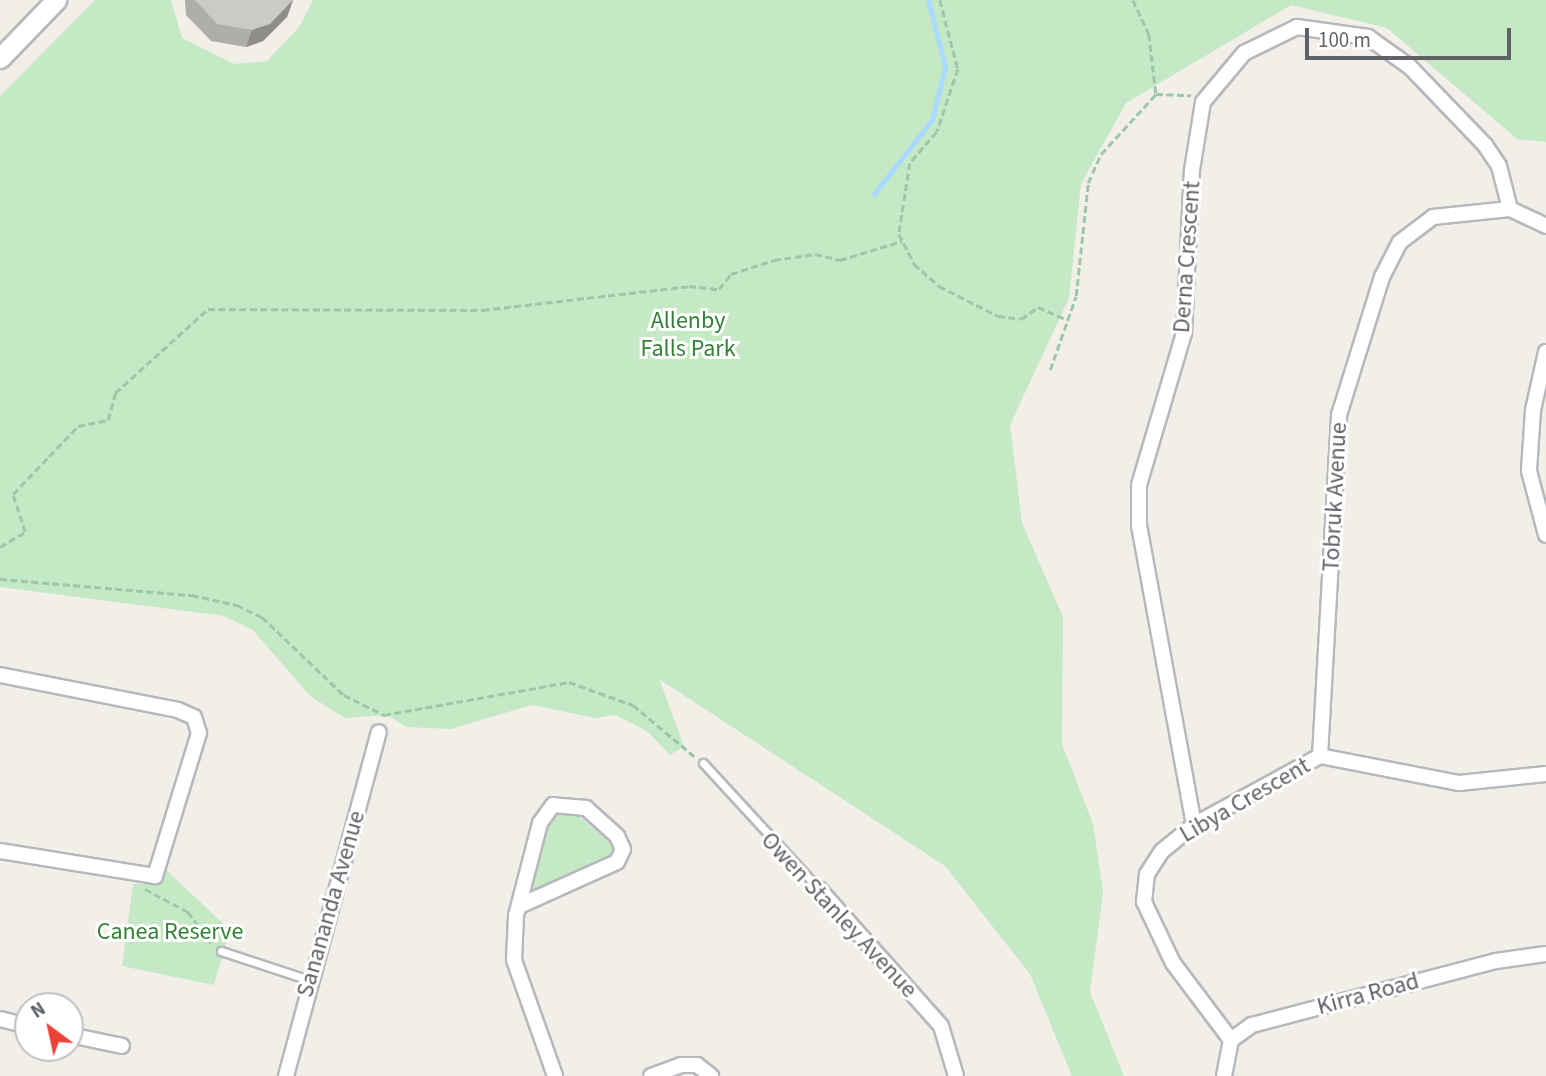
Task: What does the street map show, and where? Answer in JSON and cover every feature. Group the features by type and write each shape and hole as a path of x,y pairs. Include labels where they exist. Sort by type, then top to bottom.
{"street":[{"path":"0,58 56,0"},
{"name":"Derna Crescent","path":"1195,825 1139,526 1139,485 1184,333 1192,170 1209,92 1244,53 1297,27 1368,37 1410,67 1485,145 1499,166 1510,209"},
{"path":"1510,209 1546,226"},
{"name":"Tobruk Avenue","path":"1320,756 1339,415 1382,277 1400,242 1433,216 1510,209"},
{"path":"1546,352 1529,471 1546,534"},
{"path":"0,675 161,705 194,718 196,752 162,869 146,878 0,851"},
{"name":"Sanananda Avenue","path":"286,1076 309,980 379,732"},
{"name":"Libya Crescent","path":"1231,1040 1173,962 1144,902 1147,874 1162,851 1195,825 1320,756 1459,783 1546,774"},
{"path":"519,905 617,862 623,849 617,836 586,808 553,805 540,823 519,905 514,960 555,1076"},
{"name":"Owen Stanley Avenue","path":"819,889 941,1027 956,1076"},
{"name":"Kirra Road","path":"1231,1040 1252,1024 1496,961 1546,954"},
{"path":"84,1038 122,1046"},
{"path":"1224,1076 1231,1040"},
{"path":"651,1076 681,1065 697,1065 711,1076"}],"lane":[{"name":"Owen Stanley Avenue","path":"703,764 819,889"},
{"path":"221,951 309,980"}],"path":[{"path":"940,0 958,69 937,132 911,163 902,241 914,264 939,286 998,316 1021,319 1038,307 1068,320"},
{"path":"1133,0 1149,34 1156,94"},
{"path":"1050,370 1068,320 1088,183 1101,154 1156,94 1209,92"},
{"path":"0,547 25,532 13,494 78,426 108,420 115,393 208,309 483,310 689,286 719,289 732,274 774,260 815,254 840,260 902,241"},
{"path":"0,579 192,595 237,605 262,617 344,695 384,715 569,682 633,705 703,764"},
{"path":"134,876 158,901 188,912 221,951"}],"green space":[{"name":"Allenby Falls Park","path":"95,0 171,0 182,38 234,64 267,61 300,26 313,0 1546,0 1546,142 1517,139 1387,28 1291,5 1126,103 1081,184 1069,298 1010,425 1022,523 1063,617 1062,744 1093,824 1103,892 1090,992 1124,1076 1072,1076 1030,974 945,866 659,679 684,746 670,755 647,731 615,715 595,718 532,705 451,729 406,727 388,715 345,718 310,696 253,630 224,616 0,587 0,96"},
{"path":"573,811 617,849 611,859 533,890 547,824 554,812"},
{"name":"Canea Reserve","path":"165,869 230,930 214,985 122,966 133,884 153,883"}],"building":[{"path":"195,0 293,0 270,24 252,30 217,24"}],"waterway":[{"path":"874,194 932,120 945,67 928,0"}]}
